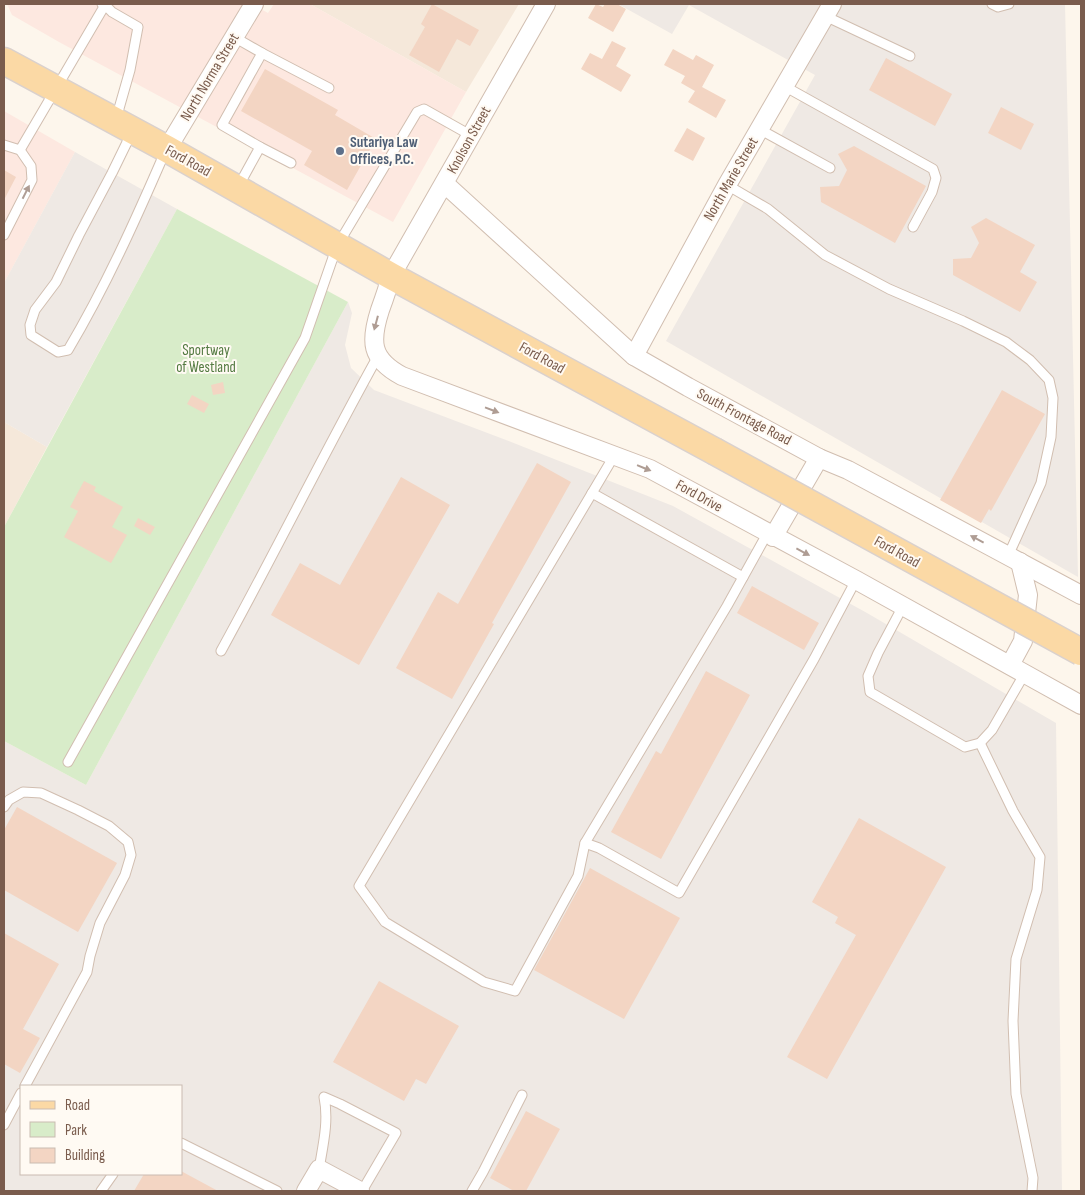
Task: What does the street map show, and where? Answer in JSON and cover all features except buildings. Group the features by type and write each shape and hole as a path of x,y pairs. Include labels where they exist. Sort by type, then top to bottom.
{"main road":[{"name":"Ford Road","path":"4,60 167,149 391,276 1081,652"}],"street":[{"name":"North Norma Street","path":"167,149 254,4"},
{"name":"Knolson Street","path":"391,276 546,4"},
{"name":"North Marie Street","path":"634,356 727,185 828,10"},
{"name":"South Frontage Road","path":"445,184 634,356 819,458 848,470 1081,595"},
{"path":"378,356 373,339 375,326 391,276"},
{"name":"Ford Drive","path":"378,356 394,372 402,376 650,469 856,580 1081,705"},
{"path":"770,535 819,458"},
{"path":"1014,559 1028,595 1023,641 1017,669"},
{"path":"306,1191 320,1169 361,1191"}],"lane":[{"path":"992,4 998,7 1009,4"},
{"path":"20,150 104,5 112,12 138,27 130,70 124,126 112,173 56,282 34,310 30,325 31,335 58,352 68,350 98,295 116,261 167,149"},
{"path":"828,10 910,56"},
{"path":"234,37 329,88"},
{"path":"262,53 222,125 291,163"},
{"path":"784,86 933,169 936,178 932,192 913,227"},
{"path":"68,762 306,338 337,246 417,112 424,109 472,136"},
{"path":"759,129 830,168"},
{"path":"4,145 20,150 31,166 32,180 4,235"},
{"path":"237,189 260,147"},
{"path":"727,185 768,209 825,255 889,289 1006,342 1030,360 1049,380 1053,398 1051,437 1041,483 1014,559"},
{"path":"221,651 378,356"},
{"path":"614,456 359,886 385,922 484,982 515,991 578,876 586,843 743,577 770,535"},
{"path":"592,493 743,577"},
{"path":"586,843 599,848 679,893 814,659 856,580"},
{"path":"903,606 868,676 870,692 966,747 980,743 992,730 1017,669"},
{"path":"980,743 1013,811 1040,856 1037,890 1016,959 1013,1021 1016,1094 1033,1178 1032,1191"},
{"path":"4,806 9,800 23,792 41,794 109,826 128,842 131,855 125,875 100,923 87,972 26,1085"},
{"path":"4,1125 20,1095"},
{"path":"472,1191 522,1095"},
{"path":"320,1169 326,1124 324,1097 396,1133 361,1191"},
{"path":"182,1144 277,1191"},
{"path":"101,1191 112,1175"}],"shaded area":[{"path":"7,4 252,4 268,13 274,4 310,4 466,92 393,222 59,42 12,15"},
{"path":"310,4 519,4 466,92"},
{"path":"618,4 1065,4 1078,577 666,341 815,75 689,5 672,34"},
{"path":"4,111 75,152 4,283"},
{"path":"75,152 177,209 47,447 4,422 4,283"},
{"path":"348,302 352,313 345,345 351,368 374,390 673,506 867,613 1056,723 1062,1191 4,1191 4,741 86,785"},
{"path":"4,422 47,447 4,527"}],"green space":[{"name":"Sportway of Westland","path":"177,209 348,302 86,785 4,741 4,527"}],"place":[{"name":"Sutariya Law Offices, P.C.","path":"340,151"}]}
